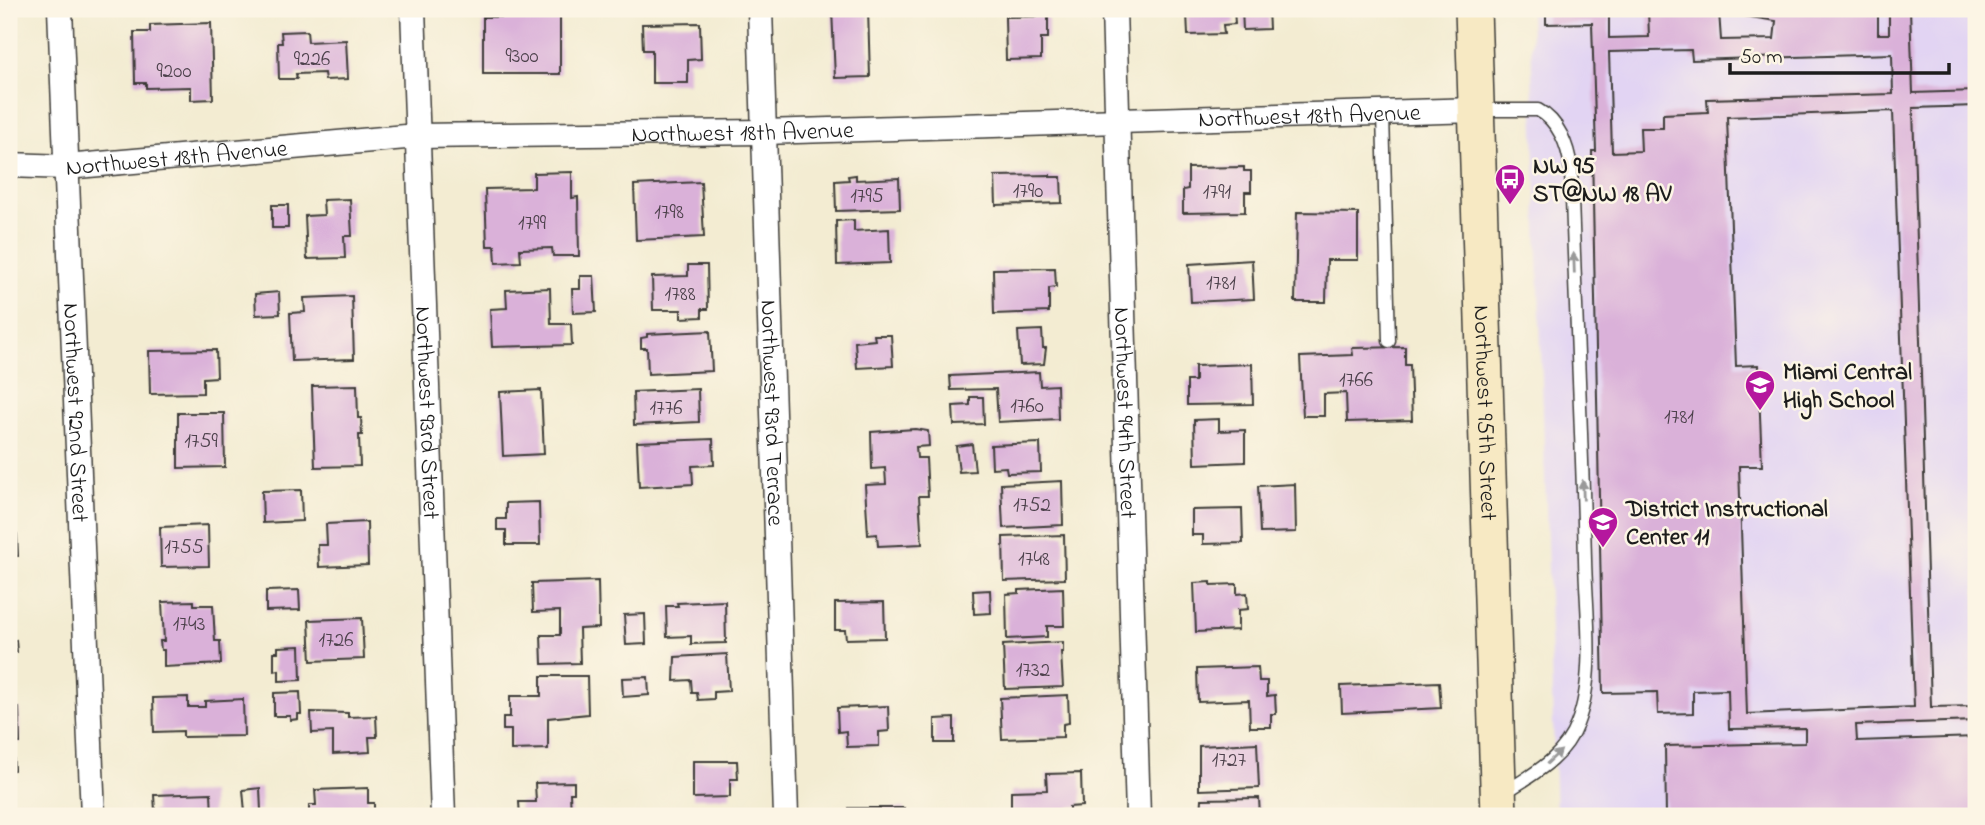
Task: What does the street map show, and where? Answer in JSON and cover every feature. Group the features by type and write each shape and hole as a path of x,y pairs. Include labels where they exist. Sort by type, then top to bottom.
{"main road":[{"name":"Northwest 95th Street","path":"1473,9 1498,806"}],"street":[{"name":"Northwest 92nd Street","path":"60,9 93,816"},
{"name":"Northwest 93rd Street","path":"413,9 443,816"},
{"name":"Northwest 93rd Terrace","path":"760,9 786,816"},
{"name":"Northwest 94th Street","path":"1114,9 1138,816"},
{"name":"Northwest 18th Avenue","path":"9,166 66,167 417,136 764,132 1476,110"}],"lane":[{"path":"1476,110 1538,110 1547,115 1569,150 1584,544 1587,668 1583,706 1577,725 1557,756 1498,806"},
{"path":"1383,114 1389,341"}],"shaded area":[{"name":"Miami Central High School","path":"1530,9 1976,9 1976,816 1556,816"}],"building":[{"path":"832,9 868,9 870,77 835,78"},
{"path":"1180,9 1234,9 1235,24 1223,25 1224,34 1188,35 1187,12 1180,12"},
{"path":"1242,9 1268,9 1269,29 1243,30"},
{"path":"1609,9 1609,38 1649,37 1648,9 1878,9 1878,34 1889,34 1889,9 1910,9 1913,93 1976,91 1976,106 1913,108 1931,707 1976,706 1976,721 1856,725 1857,741 1976,737 1976,816 1666,816 1665,746 1805,743 1805,728 1729,729 1728,690 1693,691 1693,713 1658,714 1657,692 1603,693 1592,151 1596,151 1592,23 1546,24 1546,10","holes":["1719,12 1776,21 1774,39 1721,40","1691,50 1692,60 1892,54 1893,94 1707,99 1708,112 1663,114 1663,128 1640,128 1641,151 1612,152 1609,52","1893,111 1914,707 1747,714 1739,466 1762,466 1758,365 1736,366 1727,117"]},
{"path":"1048,16 1048,38 1041,38 1041,59 1006,60 1005,17"},
{"path":"483,17 560,17 560,74 483,74"},
{"path":"211,23 213,99 191,100 191,87 146,88 146,83 135,83 134,32 150,32 150,25"},
{"path":"700,23 701,59 688,60 688,83 652,83 652,50 643,50 642,24"},
{"path":"307,31 308,42 346,40 348,79 325,80 324,73 296,74 297,79 279,79 278,43 282,43 281,32"},
{"path":"1244,167 1244,171 1251,171 1251,192 1245,192 1245,212 1183,213 1183,190 1188,189 1188,168"},
{"path":"572,172 572,198 578,197 579,256 553,256 552,248 520,249 521,262 496,263 495,246 487,246 485,189 534,188 534,173"},
{"path":"856,175 856,180 899,178 900,209 836,211 835,181 849,180 848,176"},
{"path":"995,176 1061,177 1062,203 996,205"},
{"path":"701,182 704,237 636,240 634,185"},
{"path":"350,199 352,236 344,236 345,258 307,259 305,216 324,215 323,200"},
{"path":"272,205 288,205 288,228 272,228"},
{"path":"1297,212 1358,213 1358,260 1327,260 1326,302 1295,302"},
{"path":"854,220 854,231 889,229 890,263 837,265 836,221"},
{"path":"9,232 13,280 9,281"},
{"path":"1252,260 1254,299 1191,302 1189,264"},
{"path":"688,265 707,265 708,309 702,309 702,317 681,318 681,310 653,310 652,277 688,276"},
{"path":"1055,268 1056,287 1049,288 1049,312 994,314 993,269"},
{"path":"580,276 594,276 596,312 573,313 572,289 580,289"},
{"path":"550,288 551,324 571,324 572,345 492,347 490,309 507,308 506,290"},
{"path":"279,292 280,314 256,315 255,294"},
{"path":"352,296 354,359 292,361 290,313 305,312 304,298"},
{"path":"1042,330 1043,348 1046,348 1044,364 1020,365 1018,331"},
{"path":"710,331 712,371 648,374 647,348 641,348 641,338 647,337 647,334"},
{"path":"874,335 891,335 893,366 857,368 855,342 875,340"},
{"path":"1405,347 1405,365 1410,365 1412,420 1347,422 1346,393 1324,394 1324,416 1303,416 1300,357 1353,355 1352,348"},
{"path":"216,350 217,377 203,378 203,393 150,394 149,351"},
{"path":"1252,364 1253,404 1187,405 1187,381 1195,381 1195,366"},
{"path":"1039,372 1040,386 1057,385 1058,419 998,422 996,389 951,390 950,376"},
{"path":"357,385 358,418 361,418 362,435 359,435 360,466 315,467 312,386"},
{"path":"698,389 699,422 634,425 633,392"},
{"path":"541,390 544,454 503,456 500,392"},
{"path":"970,397 983,397 984,424 954,425 953,406 970,405"},
{"path":"9,412 13,412 14,448 9,448"},
{"path":"178,413 224,413 225,467 178,468"},
{"path":"1219,419 1219,431 1245,430 1245,462 1195,464 1194,420"},
{"path":"915,429 928,431 929,446 916,447 917,458 926,458 928,496 919,496 922,544 878,546 877,534 868,535 865,485 886,484 885,468 872,469 871,432"},
{"path":"713,439 714,465 692,466 693,484 639,487 637,442"},
{"path":"1040,443 1041,472 1007,473 1006,467 992,468 991,445"},
{"path":"972,444 975,471 959,472 956,446"},
{"path":"1062,481 1063,525 1003,528 1001,484"},
{"path":"1295,484 1296,532 1260,533 1258,486"},
{"path":"301,490 302,521 263,523 262,491"},
{"path":"539,502 540,545 506,545 506,530 497,530 497,519 506,519 506,503"},
{"path":"1242,509 1243,543 1203,544 1203,535 1192,535 1192,510"},
{"path":"367,522 368,565 319,567 318,545 327,545 326,524"},
{"path":"208,525 209,566 161,567 160,527"},
{"path":"9,534 17,534 18,556 9,556"},
{"path":"1064,535 1065,579 1004,581 1003,537"},
{"path":"598,581 599,628 579,629 580,663 542,664 541,635 560,635 560,611 533,612 532,583"},
{"path":"1211,582 1211,585 1237,584 1237,594 1247,593 1248,609 1238,610 1238,630 1196,632 1194,583"},
{"path":"1063,588 1064,626 1047,626 1047,637 1007,639 1006,594 1019,593 1019,590"},
{"path":"299,590 300,610 266,611 266,591"},
{"path":"990,590 991,613 974,614 973,591"},
{"path":"194,601 194,605 213,605 215,641 220,641 221,664 164,667 164,650 161,650 160,641 164,641 162,602"},
{"path":"725,601 726,643 691,644 691,636 667,637 666,606"},
{"path":"884,602 885,638 846,639 845,630 835,630 835,603"},
{"path":"645,614 646,644 626,645 624,615"},
{"path":"362,618 364,659 311,661 309,620"},
{"path":"16,640 17,652 9,652 9,641"},
{"path":"1063,642 1063,687 1005,689 1003,645"},
{"path":"300,646 301,680 279,681 279,670 274,671 274,652 278,652 278,647"},
{"path":"727,654 729,691 714,692 714,699 698,700 697,693 692,693 691,680 674,681 675,657"},
{"path":"1258,667 1259,681 1267,681 1267,696 1275,695 1276,714 1271,714 1271,727 1250,727 1249,700 1198,702 1197,669"},
{"path":"541,676 587,676 588,714 548,718 548,749 511,750 511,730 503,730 503,717 510,717 510,696 541,696"},
{"path":"648,677 649,695 623,697 622,678"},
{"path":"1439,682 1441,708 1342,713 1341,686"},
{"path":"300,692 301,714 298,714 298,719 274,716 274,693"},
{"path":"1068,695 1069,723 1063,724 1063,737 1002,739 1000,698"},
{"path":"188,697 188,707 205,707 205,701 243,699 244,736 183,737 183,731 154,732 153,698"},
{"path":"888,706 889,731 879,732 879,746 847,747 846,731 838,732 837,708"},
{"path":"9,708 19,708 20,743 13,743 14,770 9,771"},
{"path":"311,712 348,713 348,717 376,716 377,737 369,737 370,752 333,754 333,732 312,733"},
{"path":"954,718 954,743 935,743 935,719"},
{"path":"1257,743 1259,788 1199,790 1199,746"},
{"path":"693,761 737,761 738,779 730,779 730,797 693,798"},
{"path":"1081,773 1082,806 1069,807 1069,816 1011,816 1011,791 1047,790 1046,774"},
{"path":"574,782 574,793 570,793 571,816 520,816 519,802 536,802 535,783"},
{"path":"260,788 261,811 245,812 243,790"},
{"path":"368,788 368,803 374,803 374,814 309,816 309,805 316,805 315,790"},
{"path":"211,793 212,816 152,816 152,811 155,811 154,795"},
{"path":"1259,798 1260,816 1201,816 1202,799"},
{"path":"849,808 904,808 904,816 849,816"}],"place":[{"name":"NW 95 ST@NW 18 AV","path":"1510,206"},
{"name":"Miami Central High School","path":"1760,412"},
{"name":"District Instructional Center 11","path":"1603,549"}]}
